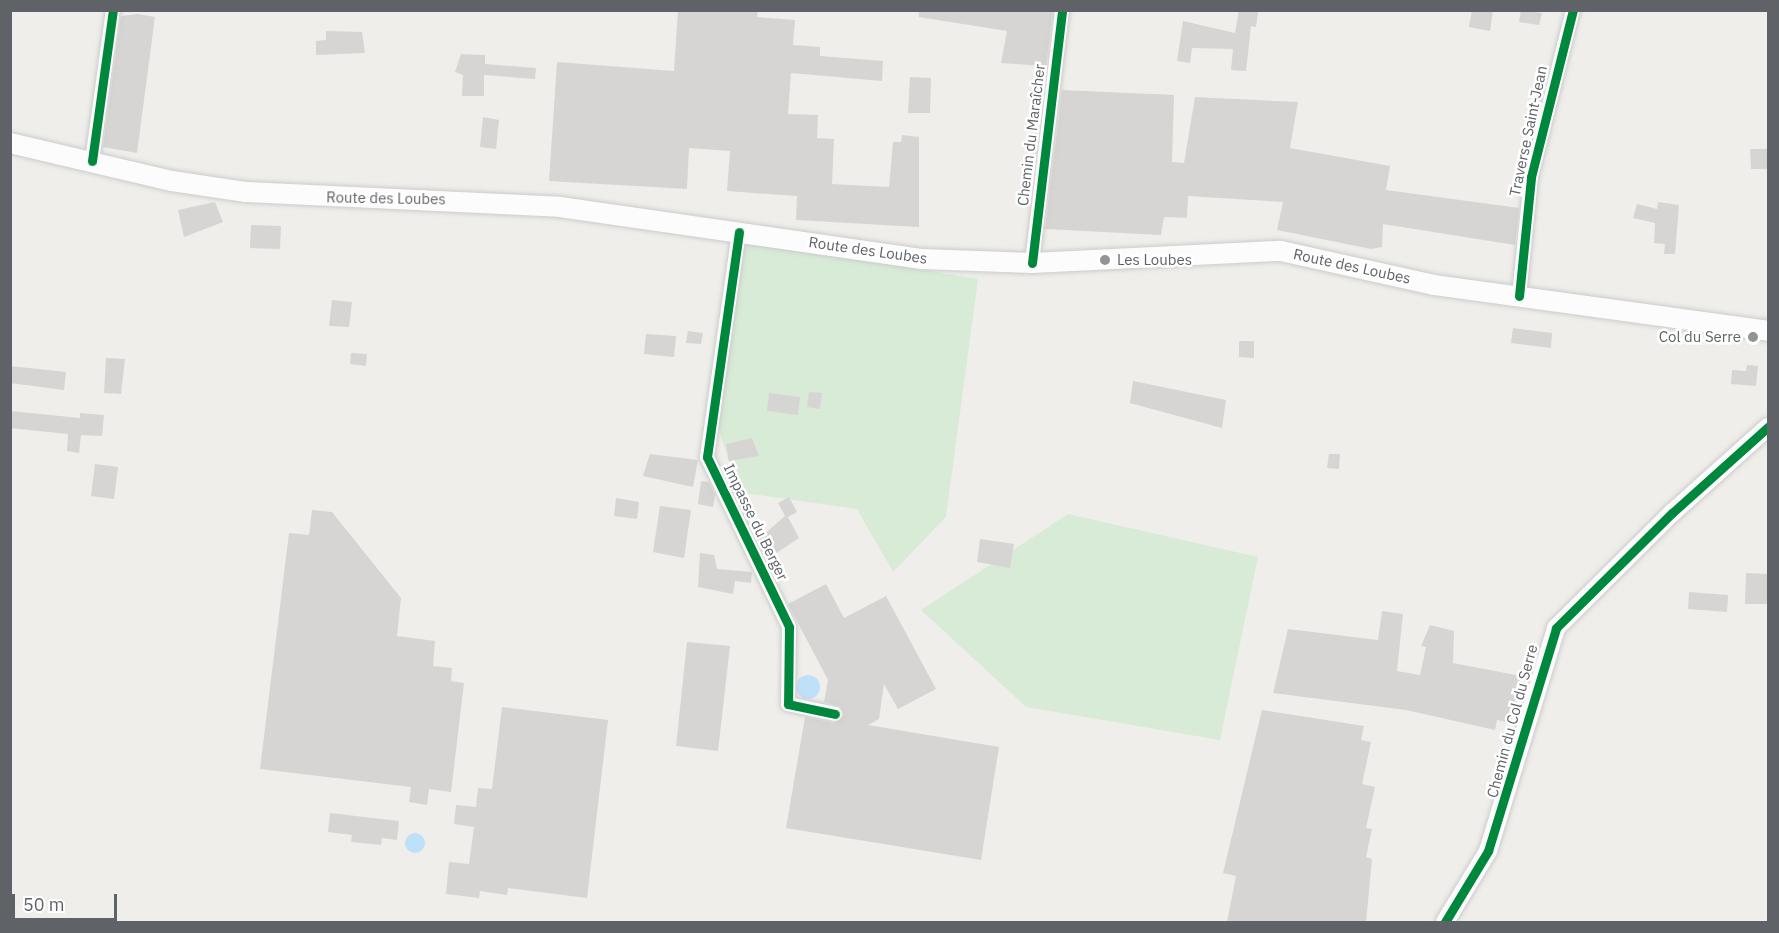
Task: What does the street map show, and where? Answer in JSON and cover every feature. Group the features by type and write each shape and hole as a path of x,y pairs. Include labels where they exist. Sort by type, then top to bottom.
{"main road":[{"name":"Route des Loubes","path":"10,143 246,192 560,207 922,258 1032,264 1281,251 1434,285 1727,328 1768,331"},
{"name":"Route des Loubes","path":"1727,328 1768,342"}],"street":[{"path":"92,161 114,10"},
{"name":"Chemin du Maraîcher","path":"1032,264 1062,10"},
{"name":"Traverse Saint-Jean","path":"1519,296 1531,177 1573,10"},
{"name":"Impasse du Berger","path":"739,232 707,457 789,627 788,704 835,714"},
{"name":"Chemin du Col du Serre","path":"1445,922 1492,840 1543,656 1556,628 1688,497 1768,428"}],"green space":[{"path":"743,240 978,279 946,517 893,572 857,509 738,492 717,422"},
{"path":"1068,514 1258,557 1220,740 1026,707 921,610"}],"water":[{"path":"808,675 817,678 820,687 817,696 808,699 799,696 796,687 799,678"},
{"path":"411,833 419,833 425,839 425,847 419,853 411,853 405,847 405,839"}],"building":[{"path":"678,10 758,10 757,17 795,20 793,45 820,47 820,56 883,61 882,81 791,73 788,114 818,115 817,138 834,139 832,184 889,187 893,142 901,142 902,135 919,137 919,227 796,220 797,196 727,191 730,151 689,148 687,189 549,181 557,62 674,71"},
{"path":"919,10 1053,10 1046,66 1001,63 1007,31 919,17"},
{"path":"1239,10 1258,12 1256,27 1251,26 1246,71 1231,70 1233,49 1192,48 1190,63 1177,61 1183,21 1235,33"},
{"path":"1472,10 1493,10 1490,31 1469,27"},
{"path":"1521,10 1542,13 1539,25 1519,22"},
{"path":"137,14 155,17 137,153 103,147 121,16"},
{"path":"326,31 362,32 365,53 316,55 316,41 326,40"},
{"path":"461,54 485,55 485,64 536,68 535,79 484,75 484,96 462,96 463,75 455,72"},
{"path":"910,77 931,78 930,113 908,113"},
{"path":"1062,90 1174,95 1172,162 1184,163 1195,97 1298,102 1290,148 1390,166 1386,190 1519,208 1515,245 1383,224 1382,247 1371,249 1277,230 1283,202 1188,196 1187,218 1164,217 1161,235 1045,229"},
{"path":"483,117 499,120 496,149 480,147"},
{"path":"1750,149 1768,149 1768,169 1751,169"},
{"path":"215,202 223,222 184,237 178,210"},
{"path":"1658,202 1679,205 1675,254 1664,254 1665,244 1654,243 1655,223 1633,218 1637,204 1657,209"},
{"path":"251,225 281,226 280,249 250,248"},
{"path":"332,300 352,302 349,327 329,326"},
{"path":"1513,328 1552,333 1551,348 1511,343"},
{"path":"688,331 703,333 701,344 686,343"},
{"path":"646,334 676,336 674,357 644,354"},
{"path":"1239,341 1254,341 1254,358 1239,357"},
{"path":"351,353 367,354 366,366 350,364"},
{"path":"106,358 125,359 121,394 104,393"},
{"path":"1747,365 1758,366 1756,386 1731,384 1732,370 1746,371"},
{"path":"10,366 66,372 64,390 10,383"},
{"path":"1133,381 1226,400 1222,428 1130,403"},
{"path":"809,392 822,393 820,409 807,407"},
{"path":"769,393 800,397 798,415 767,411"},
{"path":"10,411 80,418 80,413 104,415 102,436 81,435 79,453 67,451 68,434 10,428"},
{"path":"752,438 759,456 729,461 726,444"},
{"path":"650,454 698,460 693,487 643,476"},
{"path":"1329,454 1340,454 1339,469 1327,468"},
{"path":"95,464 118,467 114,499 91,496"},
{"path":"701,481 709,482 715,495 713,507 698,504"},
{"path":"789,497 797,512 788,517 799,538 769,558 759,539 785,516 778,503"},
{"path":"616,498 639,502 637,519 614,516"},
{"path":"660,506 691,510 684,558 653,552"},
{"path":"312,510 332,512 401,598 397,636 435,641 433,666 452,668 451,681 464,683 451,792 429,789 427,805 409,802 411,787 260,769 289,533 309,535"},
{"path":"980,539 1014,544 1010,568 977,562"},
{"path":"700,553 714,555 717,569 752,572 751,583 735,581 733,594 698,587"},
{"path":"1746,573 1768,574 1768,604 1745,604"},
{"path":"826,584 844,618 886,596 936,689 898,709 884,684 879,719 868,725 999,747 981,860 786,828 805,717 834,723 844,715 841,707 824,702 828,680 788,604"},
{"path":"1689,592 1728,595 1727,612 1688,609"},
{"path":"1382,611 1403,614 1397,671 1420,675 1426,647 1421,646 1430,625 1454,631 1453,663 1521,676 1511,723 1497,720 1495,730 1406,710 1273,693 1288,629 1378,640"},
{"path":"687,642 730,646 718,751 676,746"},
{"path":"502,707 608,720 587,898 508,888 507,895 480,891 479,898 446,894 449,862 469,864 474,827 454,824 456,805 476,807 478,788 492,789"},
{"path":"1262,710 1364,726 1361,740 1371,742 1362,784 1375,787 1366,828 1372,829 1366,857 1372,859 1366,922 1227,922 1236,876 1223,873"},
{"path":"330,813 399,821 397,840 382,838 381,845 351,842 352,835 328,832"}],"cycle path":[{"path":"92,161 113,10"},
{"path":"1032,263 1062,10"},
{"path":"1519,296 1531,177 1573,10"},
{"path":"739,232 707,457 789,627 788,704 835,714"},
{"path":"1445,922 1488,851 1556,628 1672,513 1768,427"}],"place":[{"name":"Les Loubes","path":"1105,260"},
{"name":"Col du Serre","path":"1753,337"}]}
